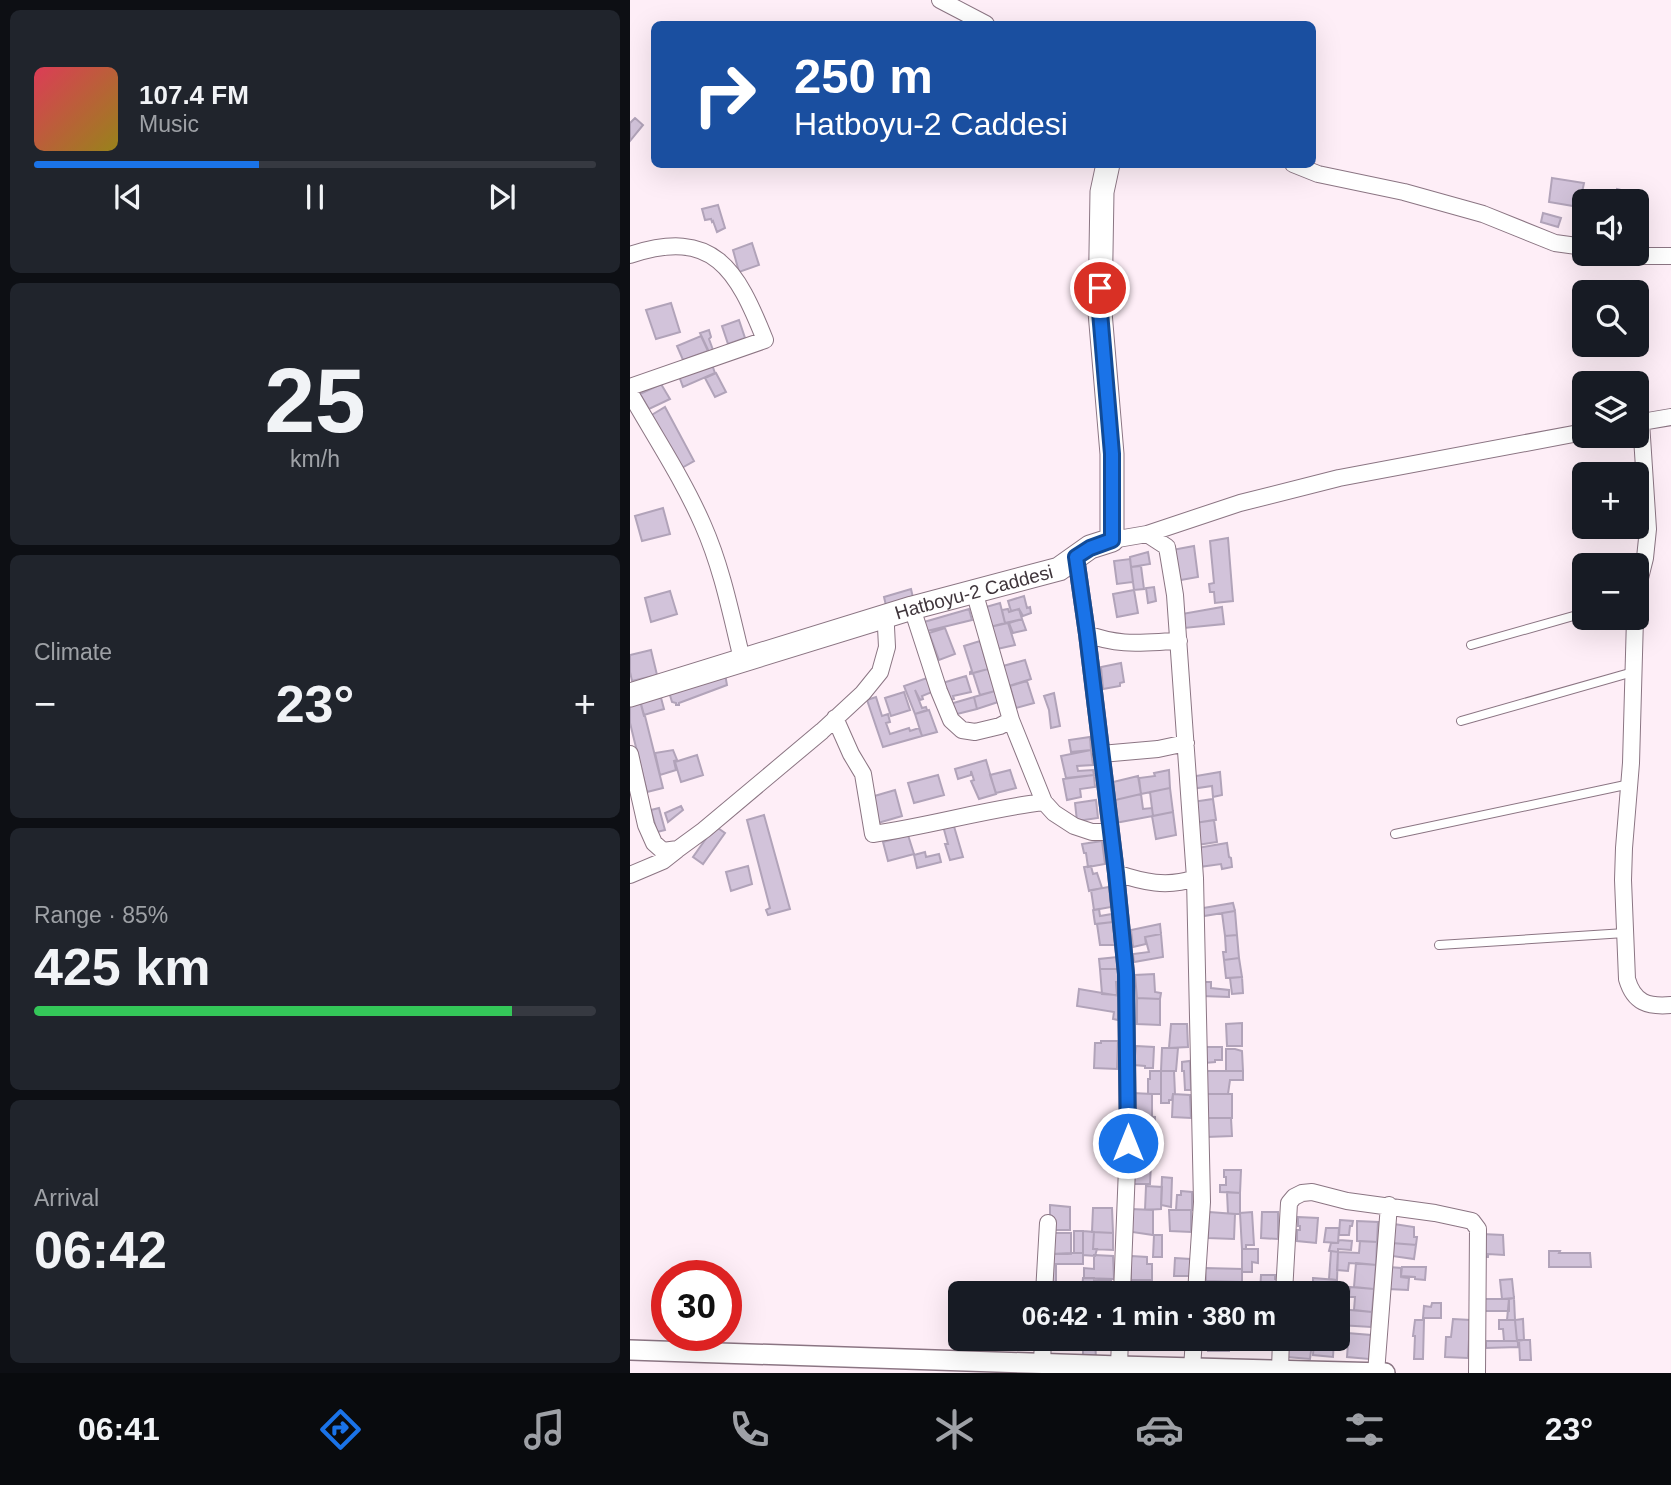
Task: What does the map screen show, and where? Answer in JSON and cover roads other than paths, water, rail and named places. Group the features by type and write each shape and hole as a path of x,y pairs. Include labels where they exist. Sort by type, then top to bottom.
{"main road":[{"path":"1107,168 1102,192 1100,312 1112,454 1112,540"},
{"name":"Hatboyu-2 Caddesi","path":"630,695 912,608 1059,569 1090,548 1112,540"}],"street":[{"path":"940,0 979,21"},
{"path":"1303,168 1483,214 1555,243 1572,245"},
{"path":"630,255 674,245 706,252 723,264 740,285 751,304 765,340 630,387"},
{"path":"1649,256 1671,256"},
{"path":"630,393 683,484 705,528 723,579 742,659"},
{"path":"1649,421 1671,417"},
{"path":"1112,540 1147,534 1240,503 1339,478 1572,434"},
{"path":"1640,448 1648,529 1646,553"},
{"path":"1147,534 1167,547 1175,595 1195,878 1202,1202 1197,1281"},
{"path":"1076,557 1126,974 1128,1143 1122,1281"},
{"path":"974,591 1012,720 1044,802 1054,813 1074,826 1092,832 1110,832"},
{"path":"912,608 951,720 962,730 975,732 1012,720"},
{"path":"630,875 663,861 705,830 863,693 880,672 887,647 886,627 882,617"},
{"path":"1634,630 1630,784 1624,859 1627,979 1633,993 1650,1005 1671,1005"},
{"path":"1087,634 1106,641 1124,643 1179,641"},
{"path":"835,718 863,774 873,834 1044,802"},
{"path":"1101,754 1158,749 1186,743"},
{"path":"630,754 646,825 654,843 663,851 678,849"},
{"path":"1116,873 1138,881 1163,885 1182,883 1195,878"},
{"path":"1285,1281 1289,1203 1302,1193 1312,1192 1347,1201 1389,1205 1472,1221 1478,1229 1477,1373"},
{"path":"1376,1373 1389,1205"},
{"path":"1045,1281 1048,1223"},
{"path":"630,1350 1385,1373"},
{"path":"1042,1351 1042,1363"},
{"path":"1119,1366 1120,1351"},
{"path":"1192,1368 1193,1351"},
{"path":"1280,1369 1281,1351"}],"lane":[{"path":"1471,645 1572,616"},
{"path":"1461,721 1633,672"},
{"path":"1395,834 1630,784"},
{"path":"1439,945 1626,933"}]}
